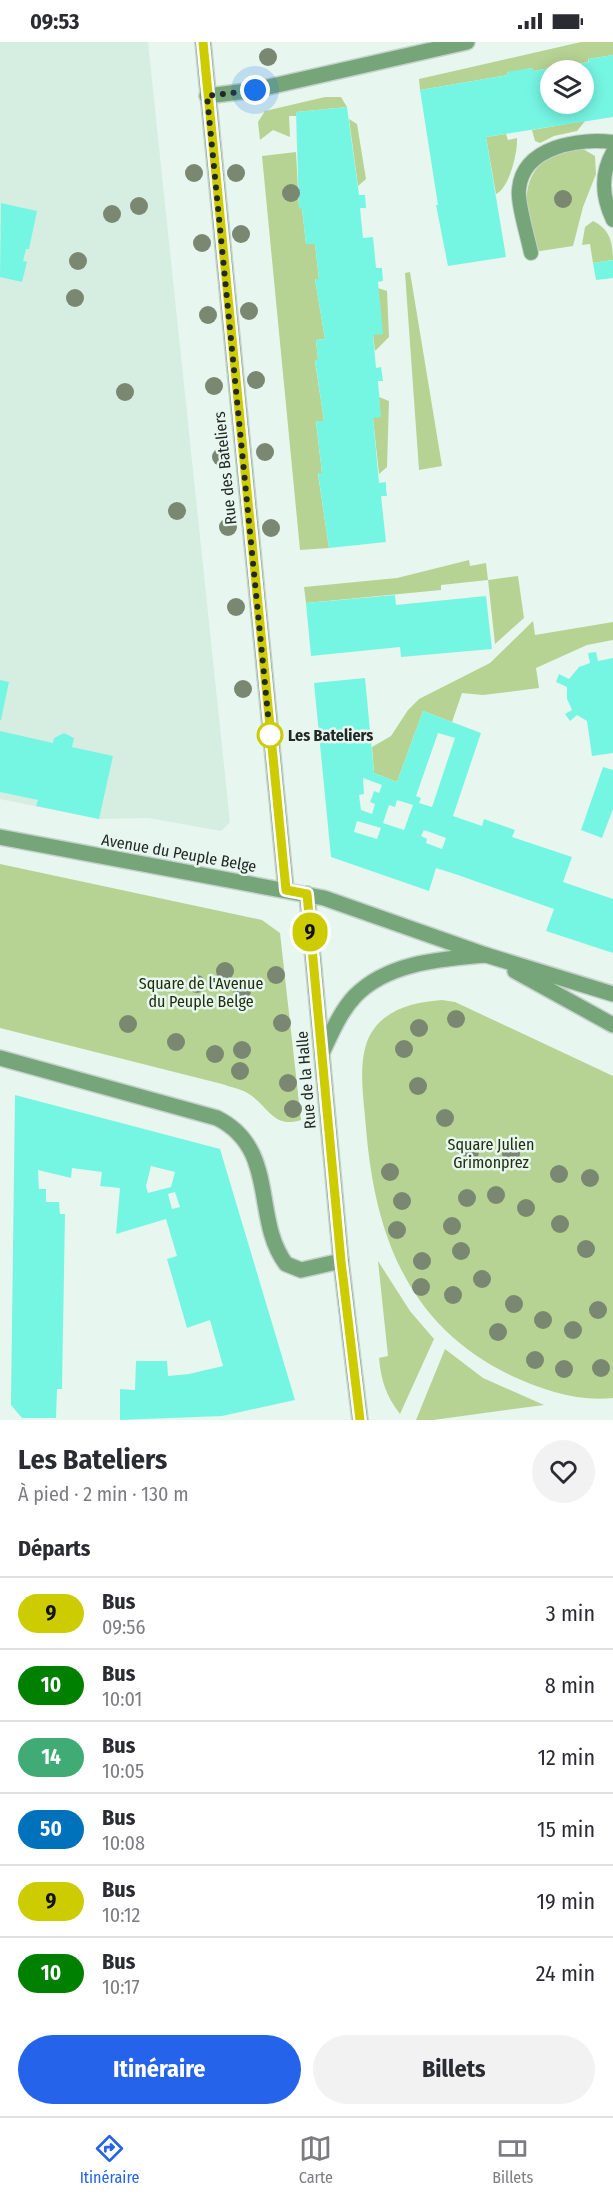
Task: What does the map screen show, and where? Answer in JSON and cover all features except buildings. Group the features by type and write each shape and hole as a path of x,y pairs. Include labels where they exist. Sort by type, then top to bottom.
{"street":[{"name":"Rue des Bateliers","path":"203,42 286,890"},
{"path":"207,96 255,90 467,42"},
{"name":"Avenue du Peuple Belge","path":"0,837 307,894 486,955 613,993"},
{"name":"Rue de la Halle","path":"307,894 341,1261 360,1420"},
{"name":"Avenue du Peuple Belge","path":"322,1053 350,1003 379,979 425,962 486,955 613,1024"},
{"path":"0,1058 217,1118 239,1132 251,1150 277,1248 286,1264 301,1270 341,1261"}],"lane":[{"path":"531,253 519,189 529,163 553,148 591,139 613,142"},
{"path":"613,152 603,182 605,204 613,220"}],"shaded area":[{"path":"0,42 148,42 230,822 221,831 148,818 99,819 0,799"}],"green space":[{"path":"581,42 613,42 613,55 588,60 540,60 540,70 533,71 532,68 507,73 508,75 420,90 419,79"},
{"path":"325,97 341,97 347,107 296,112 296,116 289,116 290,137 273,130 260,140 258,122 265,111"},
{"path":"349,119 357,124 366,179 358,186"},
{"path":"585,121 577,131 554,136 540,143 535,141 532,130"},
{"path":"506,134 508,140 517,138 516,152 509,178 501,191 496,194 486,137"},
{"path":"583,149 595,156 596,174 583,207 573,246 534,252 527,213 528,188 532,176 550,157"},
{"path":"296,152 299,208 302,208 306,244 315,244 319,279 315,279 325,339 316,340 318,360 315,361 324,421 316,422 322,473 318,474 329,548 300,550 262,156"},
{"path":"593,221 607,232 613,260 593,263 590,244 582,245 585,227"},
{"path":"410,272 442,466 419,470 405,273"},
{"path":"378,288 387,291 389,337 375,351 373,335"},
{"path":"379,397 389,401 387,467 379,474 373,418"},
{"path":"469,560 470,566 486,563 488,580 441,585 441,590 306,603 304,587 397,578"},
{"path":"518,576 524,618 495,644 488,580"},
{"path":"533,621 535,635 613,622 613,640 587,645 536,668 539,688 483,695 462,693 452,722 423,711 397,782 374,773 372,747 391,736 408,710 419,699 490,663"},
{"name":"Square de l'Avenue du Peuple Belge","path":"0,864 262,920 280,933 301,1120 284,1122 278,1119 256,1099 239,1089 0,1028"},
{"name":"Square Julien Grimonprez","path":"442,1000 455,1002 613,1076 613,1398 587,1398 548,1390 512,1376 476,1355 447,1331 422,1304 403,1274 389,1241 378,1205 371,1168 362,1082 363,1058 369,1037 382,1020 410,1005"},
{"path":"378,1261 410,1311 434,1339 400,1414 388,1394 380,1366 379,1358 388,1356"},
{"path":"445,1349 483,1378 544,1405 433,1420 416,1420"}],"bus line":[{"name":"9","path":"203,42 254,582 286,890 307,894 341,1261 360,1420"}],"place":[{"name":"Les Bateliers","path":"270,735"}],"route":[{"path":"255,90 207,96 270,735"}]}
